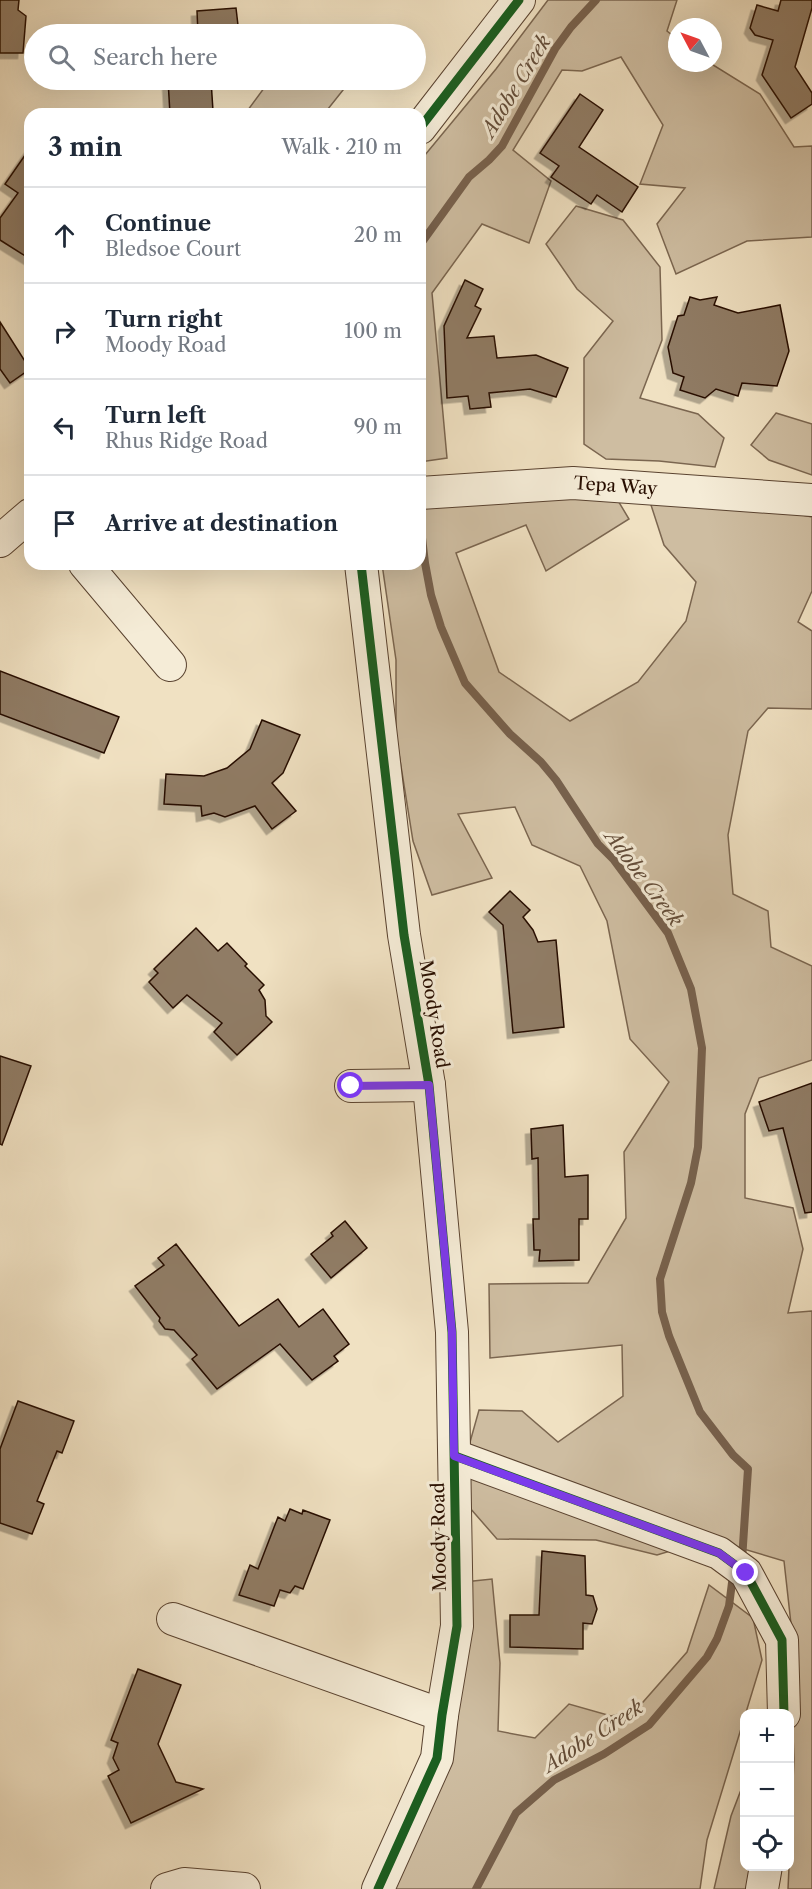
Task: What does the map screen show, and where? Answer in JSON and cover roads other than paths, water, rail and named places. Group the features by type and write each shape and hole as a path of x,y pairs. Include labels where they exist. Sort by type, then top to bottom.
{"street":[{"path":"426,120 519,0"},
{"name":"Tepa Way","path":"426,493 573,483 812,500"},
{"path":"0,541 24,520"},
{"path":"91,570 170,665"},
{"name":"Moody Road","path":"362,570 404,935 429,1085 452,1332 457,1626 437,1758 378,1889"},
{"path":"351,1086 429,1085"},
{"path":"454,1456 719,1553 746,1573 782,1640 784,1709"},
{"path":"173,1619 442,1715"},
{"path":"762,1889 765,1871"},
{"path":"167,1889 184,1884 244,1889"}],"waterway":[{"name":"Adobe Creek","path":"426,237 469,177 502,146 555,49 571,27 596,0"},
{"name":"Adobe Creek","path":"426,568 441,627 465,683 510,734 541,762 556,780 598,844 614,860 668,933 691,989 702,1048 698,1147 691,1183 660,1279 662,1312 669,1336 700,1412 733,1455 748,1469 742,1560"},
{"name":"Adobe Creek","path":"476,1889 516,1813 554,1780 604,1754 649,1725 707,1657 717,1639 729,1606 733,1575"}]}
